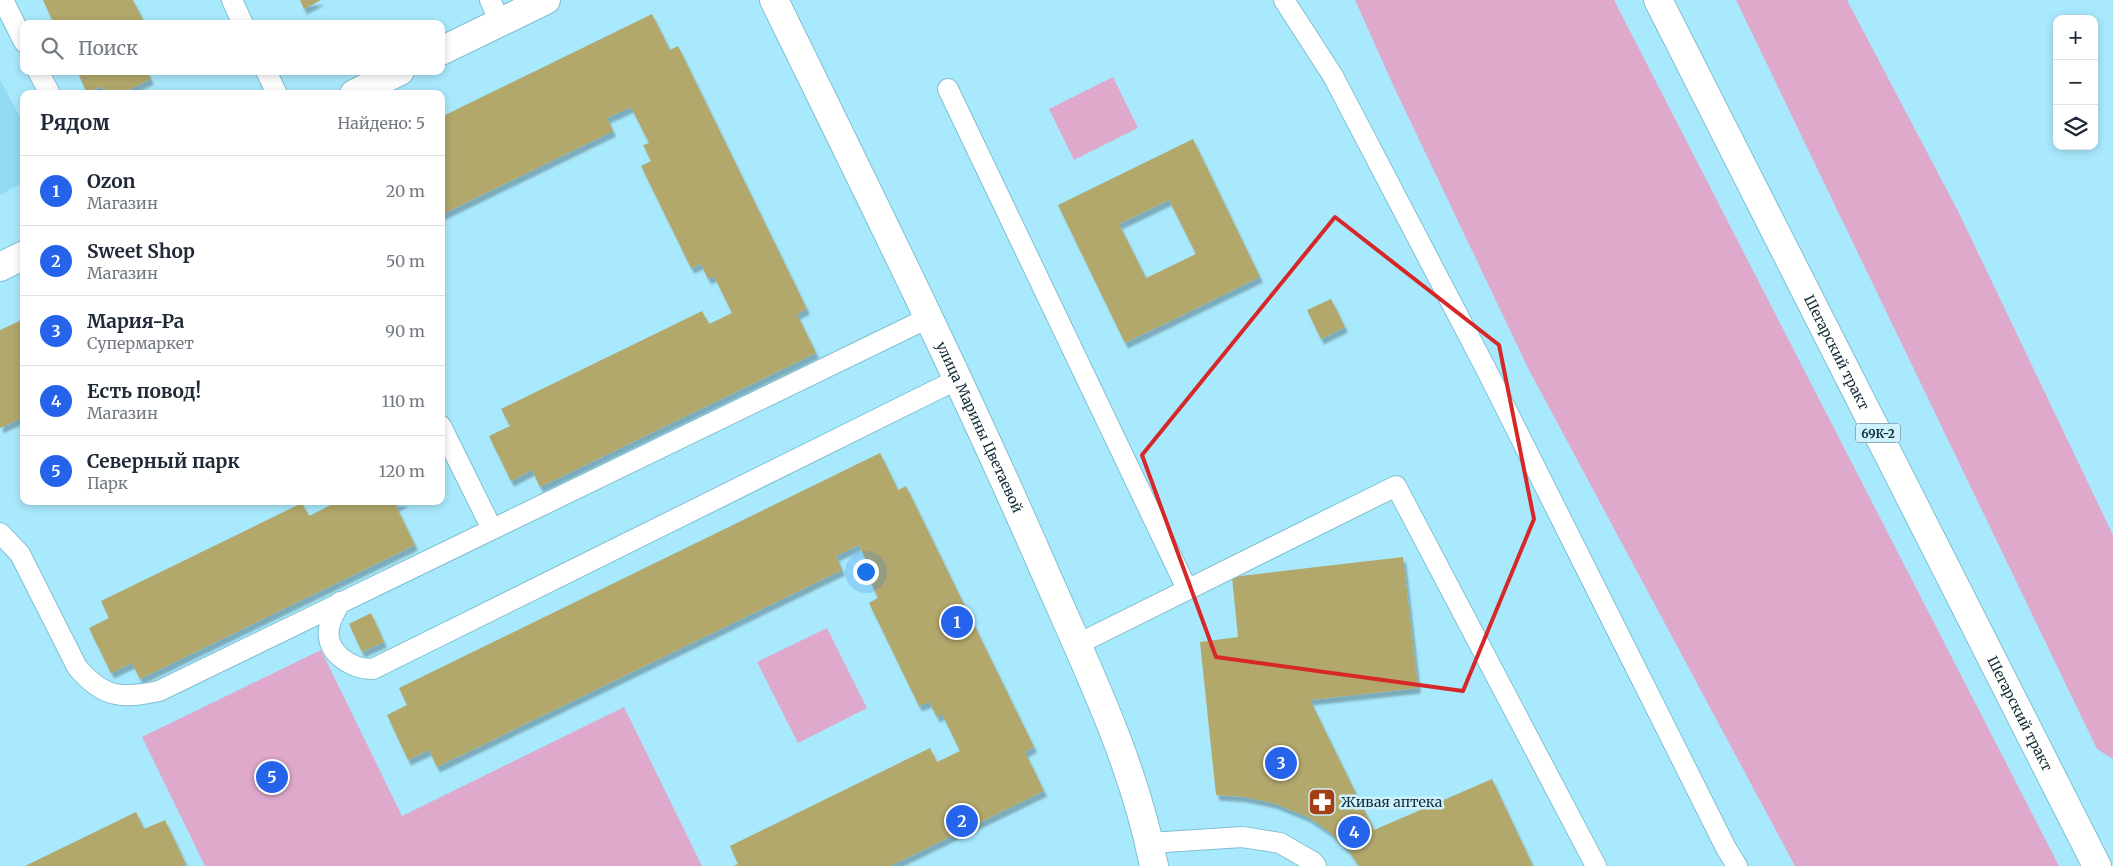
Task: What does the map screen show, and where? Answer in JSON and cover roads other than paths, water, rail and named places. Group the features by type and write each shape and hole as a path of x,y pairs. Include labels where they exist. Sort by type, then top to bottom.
{"street":[{"path":"445,48 495,11 546,0"},
{"name":"улица Марины Цветаевой","path":"774,0 989,444 1112,726 1134,785 1152,854"},
{"name":"Шегарский тракт","path":"1658,0 2097,866"},
{"path":"362,90 392,75"},
{"path":"0,267 20,257"}],"lane":[{"path":"3,0 20,34"},
{"path":"232,0 242,20"},
{"path":"1284,0 1333,76 1486,369 1722,840 1737,866"},
{"path":"40,75 48,90"},
{"path":"268,75 275,90"},
{"path":"948,89 1187,589"},
{"path":"0,534 20,554 77,667 90,683 112,694 134,696 159,691 928,318"},
{"path":"340,602 330,624 330,639 336,653 344,662 360,669 373,669 958,379"},
{"path":"445,434 492,528"},
{"path":"1076,644 1396,486 1596,866"},
{"path":"1152,854 1242,837 1280,843 1313,862 1316,866"}],"place":[{"name":"Ozon","path":"957,622"},
{"name":"Мария-Ра","path":"1281,763"},
{"name":"Северный парк","path":"272,777"},
{"name":"Живая аптека","path":"1322,802"},
{"name":"Sweet Shop","path":"962,821"},
{"name":"Есть повод!","path":"1354,832"}]}
